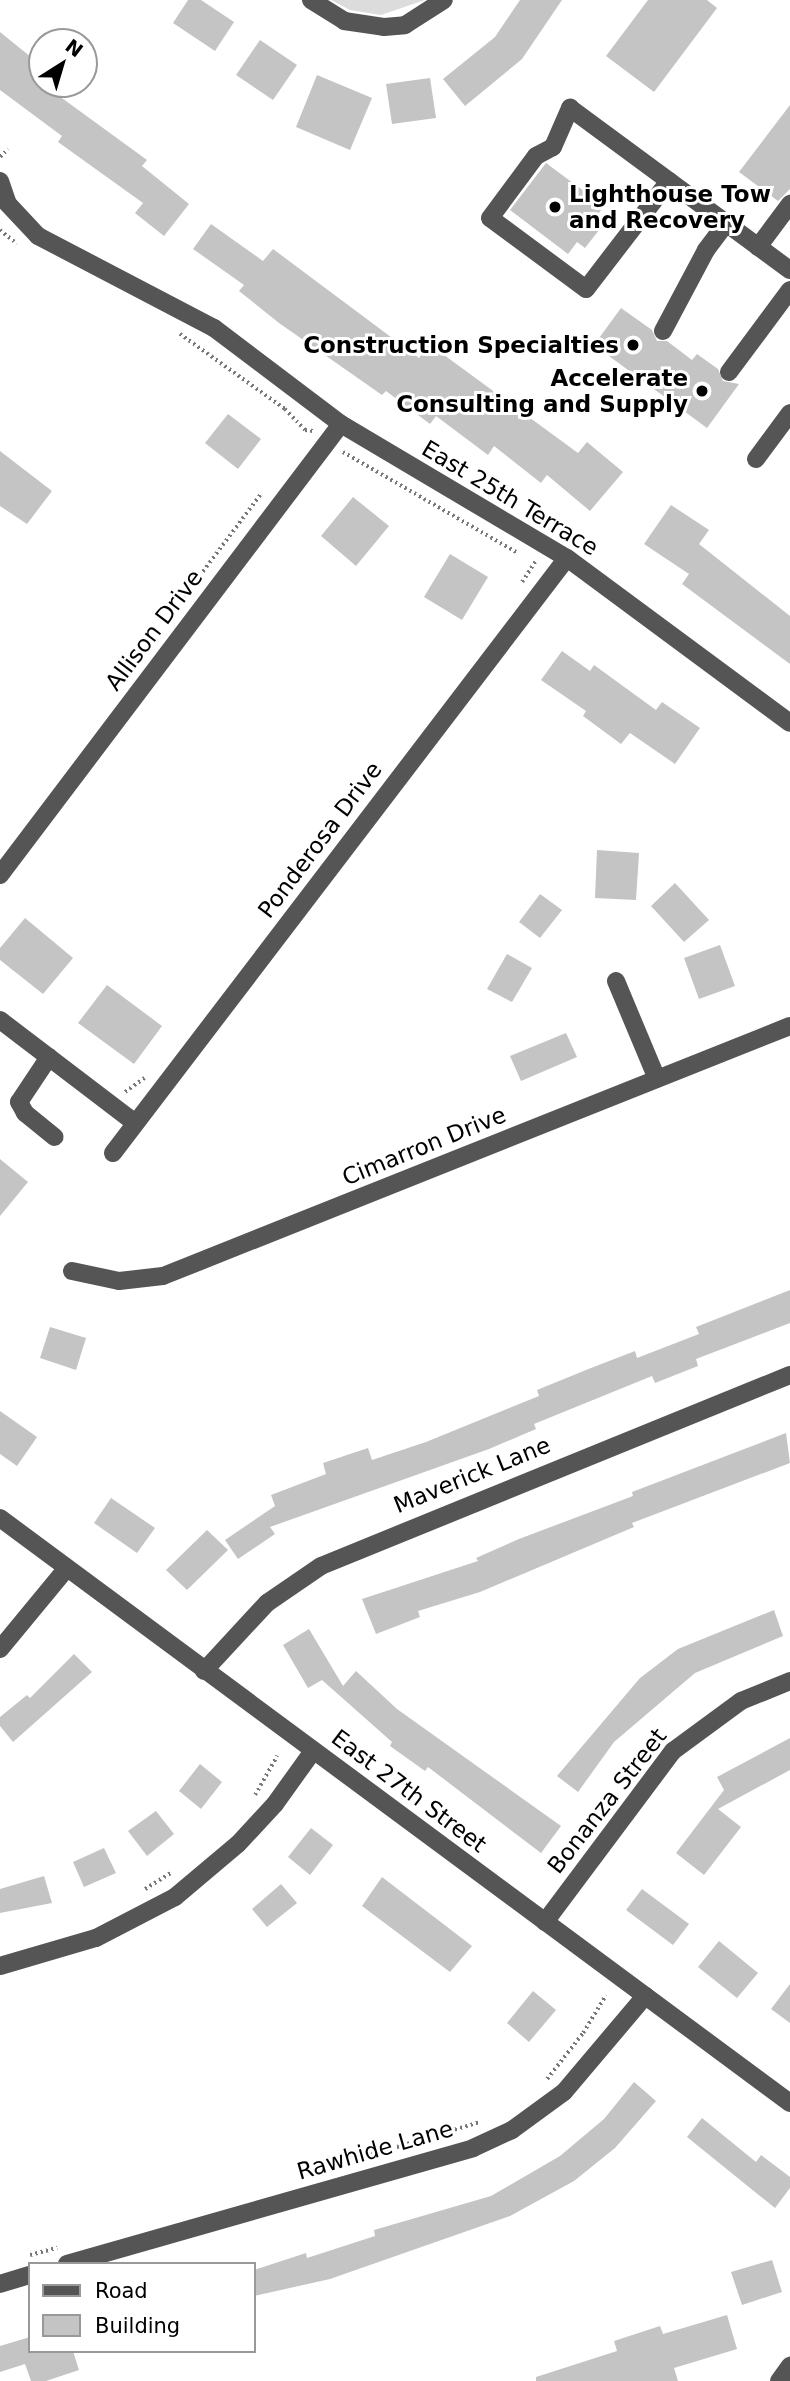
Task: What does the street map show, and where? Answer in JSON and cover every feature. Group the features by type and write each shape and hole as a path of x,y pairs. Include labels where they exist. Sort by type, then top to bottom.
{"street":[{"path":"311,0 344,21 384,27 405,25 444,0"},
{"path":"669,181 586,289 490,218 536,156 553,147 570,108 790,270"},
{"name":"East 25th Terrace","path":"0,181 8,204 38,236 214,328 341,424 566,558 790,723"},
{"path":"758,247 790,204"},
{"path":"663,331 706,250 726,223"},
{"path":"729,372 790,290"},
{"path":"756,459 790,413"},
{"name":"Allison Drive","path":"2,868 341,424"},
{"name":"Ponderosa Drive","path":"113,1153 566,558"},
{"path":"616,981 657,1079"},
{"path":"0,1020 135,1123"},
{"name":"Cimarron Drive","path":"72,1271 119,1281 163,1276 790,1026"},
{"path":"48,1057 19,1102 25,1113 55,1137"},
{"name":"Maverick Lane","path":"204,1671 267,1603 321,1566 790,1375"},
{"name":"East 27th Street","path":"0,1518 790,2103"},
{"path":"0,1649 67,1568"},
{"name":"Bonanza Street","path":"545,1922 673,1751 711,1719 790,1681"},
{"path":"0,1966 96,1938 175,1897 238,1844 275,1804 313,1751"},
{"name":"Rawhide Lane","path":"74,2262 473,2148 512,2130 564,2092 645,1996"},
{"path":"0,2284 28,2276"},
{"path":"779,2381 790,2366"}],"path":[{"path":"0,157 8,149"},
{"path":"0,230 21,247"},
{"path":"178,333 285,409 304,430 328,441 534,563 552,577"},
{"path":"515,592 546,546"},
{"path":"117,1109 124,1093 150,1070"},
{"path":"251,1803 277,1756"},
{"path":"134,1896 179,1868"},
{"path":"536,2087 583,2033 606,1995"},
{"path":"354,2160 486,2120"},
{"path":"26,2256 65,2245"}],"shaded area":[{"path":"331,0 425,0 381,15 350,10"}],"building":[{"path":"188,0 201,0 234,22 215,51 173,23"},
{"path":"520,0 562,0 522,59 465,106 443,79 495,37"},
{"path":"648,0 707,0 717,8 654,92 606,56"},
{"path":"0,32 28,55 28,98 62,98 147,160 142,166 189,204 164,236 135,213 143,203 58,142 62,136 0,90"},
{"path":"260,40 297,65 273,100 236,75"},
{"path":"317,75 372,98 350,150 296,127"},
{"path":"430,78 436,118 392,124 386,84"},
{"path":"790,105 790,189 778,201 739,172"},
{"name":"Lighthouse Tow and Recovery","path":"546,163 604,206 598,214 606,221 585,248 577,242 568,254 510,210"},
{"path":"211,224 263,261 273,249 419,358 429,344 578,453 587,442 623,472 590,511 547,475 541,483 494,446 488,455 436,416 430,424 386,391 382,395 279,323 239,291 244,285 193,249"},
{"path":"621,308 652,330 657,341 667,341 692,360 697,354 718,369 723,381 739,384 707,428 594,345"},
{"path":"228,414 261,439 238,469 205,443"},
{"path":"0,451 52,491 27,524 0,506"},
{"path":"353,497 389,526 356,566 321,536"},
{"path":"671,505 709,530 699,544 790,616 790,664 682,584 689,574 644,544"},
{"path":"450,554 488,577 462,620 424,597"},
{"path":"562,651 590,671 594,665 656,710 662,702 700,728 675,764 630,733 621,744 583,716 586,711 541,680"},
{"path":"597,850 639,853 636,900 595,898"},
{"path":"675,883 709,920 684,942 651,906"},
{"path":"540,894 562,910 540,938 519,922"},
{"path":"25,918 73,958 43,994 0,960 0,948"},
{"path":"720,945 735,986 699,999 684,958"},
{"path":"507,954 532,968 512,1002 487,989"},
{"path":"107,985 162,1026 134,1064 78,1023"},
{"path":"566,1033 577,1057 521,1081 510,1056"},
{"path":"0,1159 28,1182 0,1216"},
{"path":"790,1290 790,1323 696,1359 698,1366 655,1383 652,1376 534,1424 536,1429 489,1449 270,1527 275,1534 238,1559 225,1540 275,1506 271,1495 326,1474 323,1463 368,1448 372,1460 426,1442 539,1396 537,1390 591,1368 635,1351 637,1358 699,1334 696,1327"},
{"path":"50,1327 86,1338 76,1370 40,1358"},
{"path":"0,1411 37,1437 17,1466 0,1454"},
{"path":"786,1433 790,1463 632,1523 634,1527 480,1592 418,1611 420,1617 376,1634 362,1599 478,1561 476,1558 519,1539 633,1496 632,1492"},
{"path":"111,1498 155,1528 137,1553 94,1523"},
{"path":"207,1530 228,1550 187,1590 166,1570"},
{"path":"774,1610 783,1636 695,1673 614,1742 578,1792 557,1776 640,1678 678,1649"},
{"path":"309,1629 343,1686 356,1671 397,1709 561,1826 541,1853 428,1767 425,1771 390,1746 392,1742 322,1680 308,1688 283,1645"},
{"path":"74,1654 92,1672 13,1742 0,1726 0,1717 27,1695 30,1698"},
{"path":"790,1738 790,1770 718,1809 741,1827 704,1875 676,1853 724,1790 717,1777"},
{"path":"200,1764 222,1782 201,1809 179,1791"},
{"path":"156,1811 174,1834 147,1856 128,1831"},
{"path":"311,1828 333,1845 310,1875 288,1857"},
{"path":"104,1848 116,1873 84,1887 73,1862"},
{"path":"44,1876 52,1903 0,1913 0,1889"},
{"path":"382,1877 472,1946 450,1972 362,1906"},
{"path":"281,1884 297,1903 267,1927 252,1909"},
{"path":"642,1889 689,1924 673,1945 626,1910"},
{"path":"719,1941 758,1973 737,1998 698,1967"},
{"path":"790,1984 790,2023 771,2009"},
{"path":"533,1991 556,2010 529,2042 507,2023"},
{"path":"634,2082 656,2101 615,2148 574,2181 510,2216 330,2279 256,2296 256,2269 306,2253 307,2258 375,2236 374,2230 491,2196 560,2156 604,2119"},
{"path":"702,2118 756,2162 761,2155 790,2177 790,2188 775,2208 687,2137"},
{"path":"772,2260 782,2292 742,2305 731,2272"},
{"path":"727,2315 737,2349 674,2368 678,2381 536,2381 536,2377 617,2351 614,2341 660,2326 663,2334"},
{"path":"28,2338 28,2353 74,2353 79,2370 46,2381 31,2381 25,2364 0,2372 0,2346"}],"place":[{"name":"Lighthouse Tow and Recovery","path":"555,207"},
{"name":"Construction Specialties","path":"633,345"},
{"name":"Accelerate Consulting and Supply","path":"702,391"}]}
